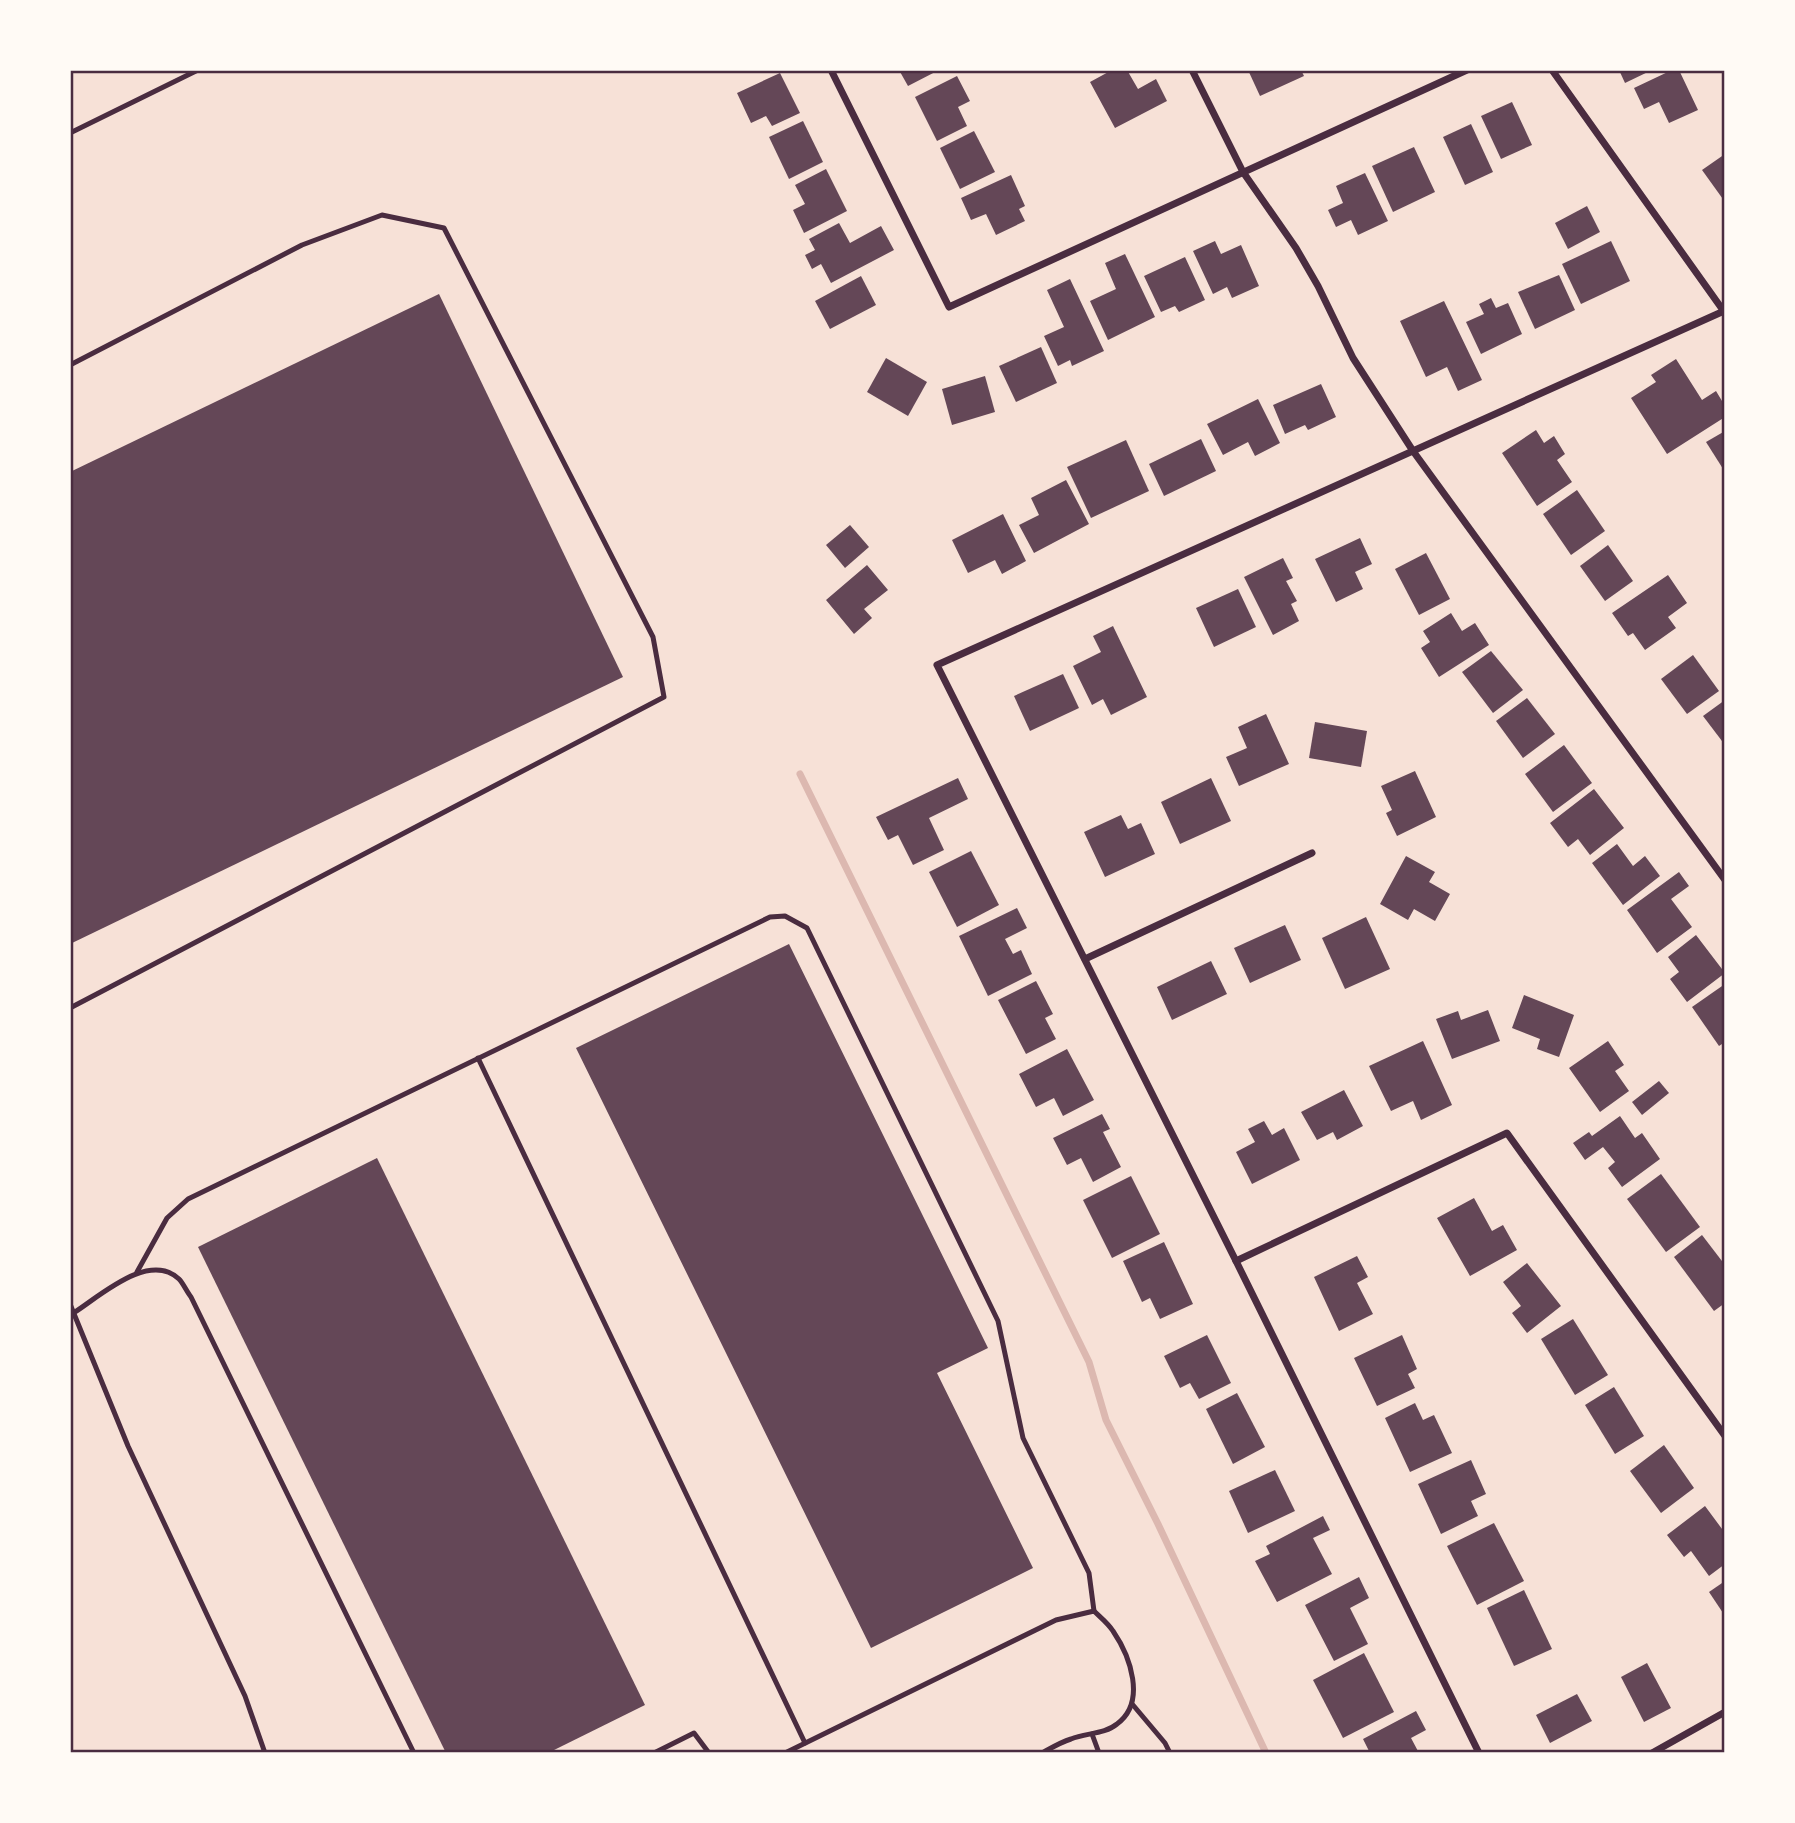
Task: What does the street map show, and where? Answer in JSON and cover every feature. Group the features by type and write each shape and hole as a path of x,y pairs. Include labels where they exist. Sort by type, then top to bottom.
{"street":[{"path":"831,70 949,307 1466,70"},
{"path":"1192,70 1243,172 1296,248 1353,358 1413,451 1725,880"},
{"path":"1479,1753 937,665 1724,312 1552,70"},
{"path":"1085,959 1312,853"},
{"path":"1236,1261 1507,1133 1725,1436"},
{"path":"1652,1753 1725,1712"}],"lane":[{"path":"70,134 198,70"},
{"path":"70,365 302,245 382,215 444,228 653,636 664,697 70,1008"},
{"path":"137,1272 167,1218 188,1199 770,917 785,916 807,928 998,1321 1023,1438 1089,1573 1094,1611 1112,1630 1125,1654 1134,1680 1133,1705 1117,1724 1092,1734 1072,1738 1042,1753"},
{"path":"478,1058 805,1743"},
{"path":"75,1312 137,1272 157,1269 178,1278 191,1297 414,1753"},
{"path":"70,1304 128,1446 244,1696 265,1753"},
{"path":"785,1753 1056,1620 1094,1611"},
{"path":"1133,1705 1165,1743 1170,1753"},
{"path":"654,1753 694,1733 709,1753"},
{"path":"1092,1734 1099,1753"}],"building":[{"path":"899,70 939,70 908,86"},
{"path":"1112,70 1127,70 1138,89 1156,79 1167,101 1115,128 1090,82"},
{"path":"1248,70 1301,70 1304,76 1260,96"},
{"path":"1619,70 1652,70 1625,83"},
{"path":"1672,70 1679,70 1698,110 1669,123 1659,102 1644,109 1634,88"},
{"path":"780,73 800,113 772,126 766,116 751,123 737,93"},
{"path":"957,76 970,101 958,107 967,126 937,141 915,97"},
{"path":"1512,102 1532,145 1501,159 1481,116"},
{"path":"803,121 823,162 789,179 769,137"},
{"path":"1471,124 1493,172 1465,185 1443,137"},
{"path":"974,131 995,172 960,189 940,148"},
{"path":"1414,147 1435,192 1393,212 1372,166"},
{"path":"1725,154 1725,202 1702,170"},
{"path":"826,169 847,211 804,233 793,210 805,204 795,185"},
{"path":"1365,173 1388,221 1358,235 1351,220 1336,227 1328,210 1343,203 1336,186"},
{"path":"1011,175 1025,206 1019,209 1025,221 996,235 986,214 971,220 961,198"},
{"path":"1587,206 1600,232 1568,249 1555,223"},
{"path":"839,223 850,243 881,226 894,250 831,283 821,264 812,269 805,255 815,250 809,239"},
{"path":"1215,241 1221,254 1241,245 1259,286 1232,298 1227,287 1213,294 1193,251"},
{"path":"1611,241 1630,281 1581,304 1562,264"},
{"path":"1125,254 1155,317 1108,340 1090,301 1116,289 1105,263"},
{"path":"1185,257 1205,300 1179,312 1175,306 1161,312 1144,276"},
{"path":"1559,275 1575,310 1535,329 1518,292"},
{"path":"861,276 876,305 830,329 815,301"},
{"path":"1070,279 1104,351 1072,366 1070,360 1058,366 1044,336 1064,327 1047,290"},
{"path":"439,294 623,677 70,944 70,472"},
{"path":"1491,298 1496,308 1508,303 1522,334 1481,354 1466,322 1484,314 1479,304"},
{"path":"1444,301 1482,380 1458,391 1447,367 1426,377 1400,321"},
{"path":"1041,347 1057,383 1016,402 999,366"},
{"path":"886,358 927,382 908,416 867,392"},
{"path":"1676,359 1702,400 1716,391 1725,406 1725,417 1667,454 1631,398 1656,382 1651,375"},
{"path":"985,376 995,412 952,425 942,389"},
{"path":"1321,384 1336,417 1308,430 1305,425 1285,434 1273,405"},
{"path":"1258,399 1280,443 1255,456 1248,442 1223,455 1207,424"},
{"path":"1536,430 1544,443 1554,436 1565,454 1557,460 1572,482 1537,506 1502,453"},
{"path":"1725,431 1725,472 1706,442"},
{"path":"1201,439 1216,471 1164,496 1149,464"},
{"path":"1126,440 1149,491 1091,518 1067,467"},
{"path":"1066,480 1089,524 1034,553 1019,525 1039,515 1031,498"},
{"path":"1577,490 1605,531 1571,555 1543,514"},
{"path":"1003,514 1026,561 1002,574 995,560 968,573 952,540"},
{"path":"850,525 869,547 845,568 826,545"},
{"path":"1360,538 1372,564 1355,572 1363,589 1336,602 1315,559"},
{"path":"1608,545 1633,581 1605,601 1580,566"},
{"path":"1426,553 1450,599 1419,615 1395,569"},
{"path":"1283,558 1293,578 1286,581 1297,601 1291,604 1299,621 1273,635 1244,577"},
{"path":"867,565 888,590 864,609 872,618 854,634 826,600"},
{"path":"1668,575 1687,603 1668,617 1676,628 1645,650 1633,633 1628,636 1612,613"},
{"path":"1238,589 1256,627 1214,647 1196,608"},
{"path":"1451,613 1462,631 1475,623 1489,645 1439,677 1421,648 1430,642 1423,631"},
{"path":"1113,626 1147,697 1111,715 1103,699 1092,705 1073,666 1101,652 1093,636"},
{"path":"1491,651 1523,690 1493,713 1462,672"},
{"path":"1693,655 1719,691 1687,714 1661,679"},
{"path":"1063,674 1079,708 1030,731 1014,696"},
{"path":"1527,698 1555,734 1523,758 1496,721"},
{"path":"1725,700 1725,745 1703,716"},
{"path":"1266,714 1289,764 1239,786 1226,757 1247,748 1238,727"},
{"path":"1315,722 1367,731 1361,767 1309,758"},
{"path":"1564,745 1592,783 1553,812 1525,774"},
{"path":"1415,771 1436,817 1397,836 1386,813 1392,810 1381,786"},
{"path":"958,778 968,799 929,818 944,850 913,865 898,835 888,840 876,817"},
{"path":"1211,778 1231,821 1180,844 1161,802"},
{"path":"1594,789 1624,828 1590,855 1578,839 1568,847 1550,823"},
{"path":"1121,815 1128,829 1141,823 1155,854 1105,877 1084,832"},
{"path":"1617,844 1633,866 1645,856 1660,876 1623,905 1592,863"},
{"path":"971,851 999,905 957,927 929,872"},
{"path":"1406,856 1435,872 1429,882 1450,894 1435,921 1414,909 1408,920 1380,904"},
{"path":"1679,872 1689,886 1671,899 1692,927 1657,953 1627,910"},
{"path":"1017,908 1027,928 1005,939 1013,954 1021,950 1032,974 988,996 959,936"},
{"path":"1366,917 1390,969 1345,989 1322,938"},
{"path":"1285,925 1301,960 1250,983 1234,948"},
{"path":"1696,935 1725,973 1687,1002 1670,979 1679,972 1668,957"},
{"path":"789,944 988,1348 937,1373 1033,1568 871,1648 576,1048"},
{"path":"1211,961 1227,994 1172,1020 1157,987"},
{"path":"1036,981 1053,1014 1045,1018 1056,1039 1026,1054 998,1000"},
{"path":"1725,984 1725,1042 1719,1046 1692,1007"},
{"path":"1524,995 1574,1015 1559,1057 1537,1049 1540,1039 1512,1028"},
{"path":"1488,1010 1500,1041 1452,1059 1436,1019 1458,1011 1461,1020"},
{"path":"1423,1041 1452,1105 1421,1120 1413,1101 1391,1111 1369,1066"},
{"path":"1608,1041 1624,1065 1615,1071 1629,1091 1600,1112 1569,1068"},
{"path":"1067,1049 1094,1100 1063,1116 1054,1098 1036,1107 1019,1074"},
{"path":"1659,1081 1669,1093 1642,1115 1632,1102"},
{"path":"1344,1090 1363,1126 1337,1140 1333,1132 1317,1140 1301,1112"},
{"path":"1102,1114 1110,1129 1103,1132 1121,1167 1093,1182 1081,1158 1067,1165 1053,1138"},
{"path":"1620,1116 1635,1138 1642,1133 1660,1159 1622,1187 1608,1168 1615,1162 1603,1147 1585,1160 1573,1143 1589,1132 1592,1136"},
{"path":"1264,1121 1272,1135 1284,1128 1300,1160 1252,1184 1236,1152 1255,1142 1248,1129"},
{"path":"377,1158 645,1705 548,1753 446,1753 198,1247"},
{"path":"1661,1174 1700,1227 1666,1252 1627,1199"},
{"path":"1131,1176 1160,1234 1112,1258 1083,1200"},
{"path":"1474,1198 1492,1231 1503,1225 1517,1250 1470,1276 1437,1218"},
{"path":"1702,1235 1725,1265 1725,1303 1714,1311 1674,1257"},
{"path":"1164,1242 1193,1304 1160,1319 1150,1298 1142,1302 1123,1261"},
{"path":"1357,1256 1368,1277 1357,1283 1373,1314 1339,1331 1314,1277"},
{"path":"1527,1263 1561,1306 1527,1333 1512,1313 1521,1306 1503,1282"},
{"path":"1573,1319 1608,1375 1575,1395 1541,1339"},
{"path":"1207,1335 1231,1383 1199,1399 1190,1383 1180,1388 1164,1356"},
{"path":"1402,1335 1417,1369 1408,1374 1415,1388 1377,1406 1354,1358"},
{"path":"1614,1387 1644,1436 1615,1454 1585,1405"},
{"path":"1237,1393 1265,1447 1233,1464 1206,1409"},
{"path":"1415,1403 1423,1420 1434,1415 1452,1453 1410,1472 1385,1418"},
{"path":"1664,1445 1694,1488 1661,1513 1630,1471"},
{"path":"1471,1460 1486,1494 1471,1501 1478,1516 1441,1534 1418,1484"},
{"path":"1275,1470 1295,1511 1248,1533 1229,1491"},
{"path":"1705,1506 1725,1533 1725,1564 1709,1576 1691,1551 1684,1557 1667,1535"},
{"path":"1323,1516 1330,1530 1313,1538 1332,1574 1277,1602 1255,1561 1270,1554 1266,1546"},
{"path":"1494,1523 1524,1581 1477,1605 1447,1546"},
{"path":"1359,1577 1369,1598 1350,1608 1368,1644 1334,1661 1305,1605"},
{"path":"1725,1581 1725,1616 1709,1592"},
{"path":"1524,1590 1552,1649 1514,1666 1487,1608"},
{"path":"1364,1653 1394,1712 1343,1738 1313,1680"},
{"path":"1647,1663 1671,1708 1644,1722 1621,1677"},
{"path":"1577,1694 1592,1721 1550,1743 1536,1715"},
{"path":"1416,1711 1426,1730 1411,1738 1419,1753 1370,1753 1363,1739"}],"waterway":[{"path":"800,774 1089,1362 1106,1420 1266,1753"}]}
